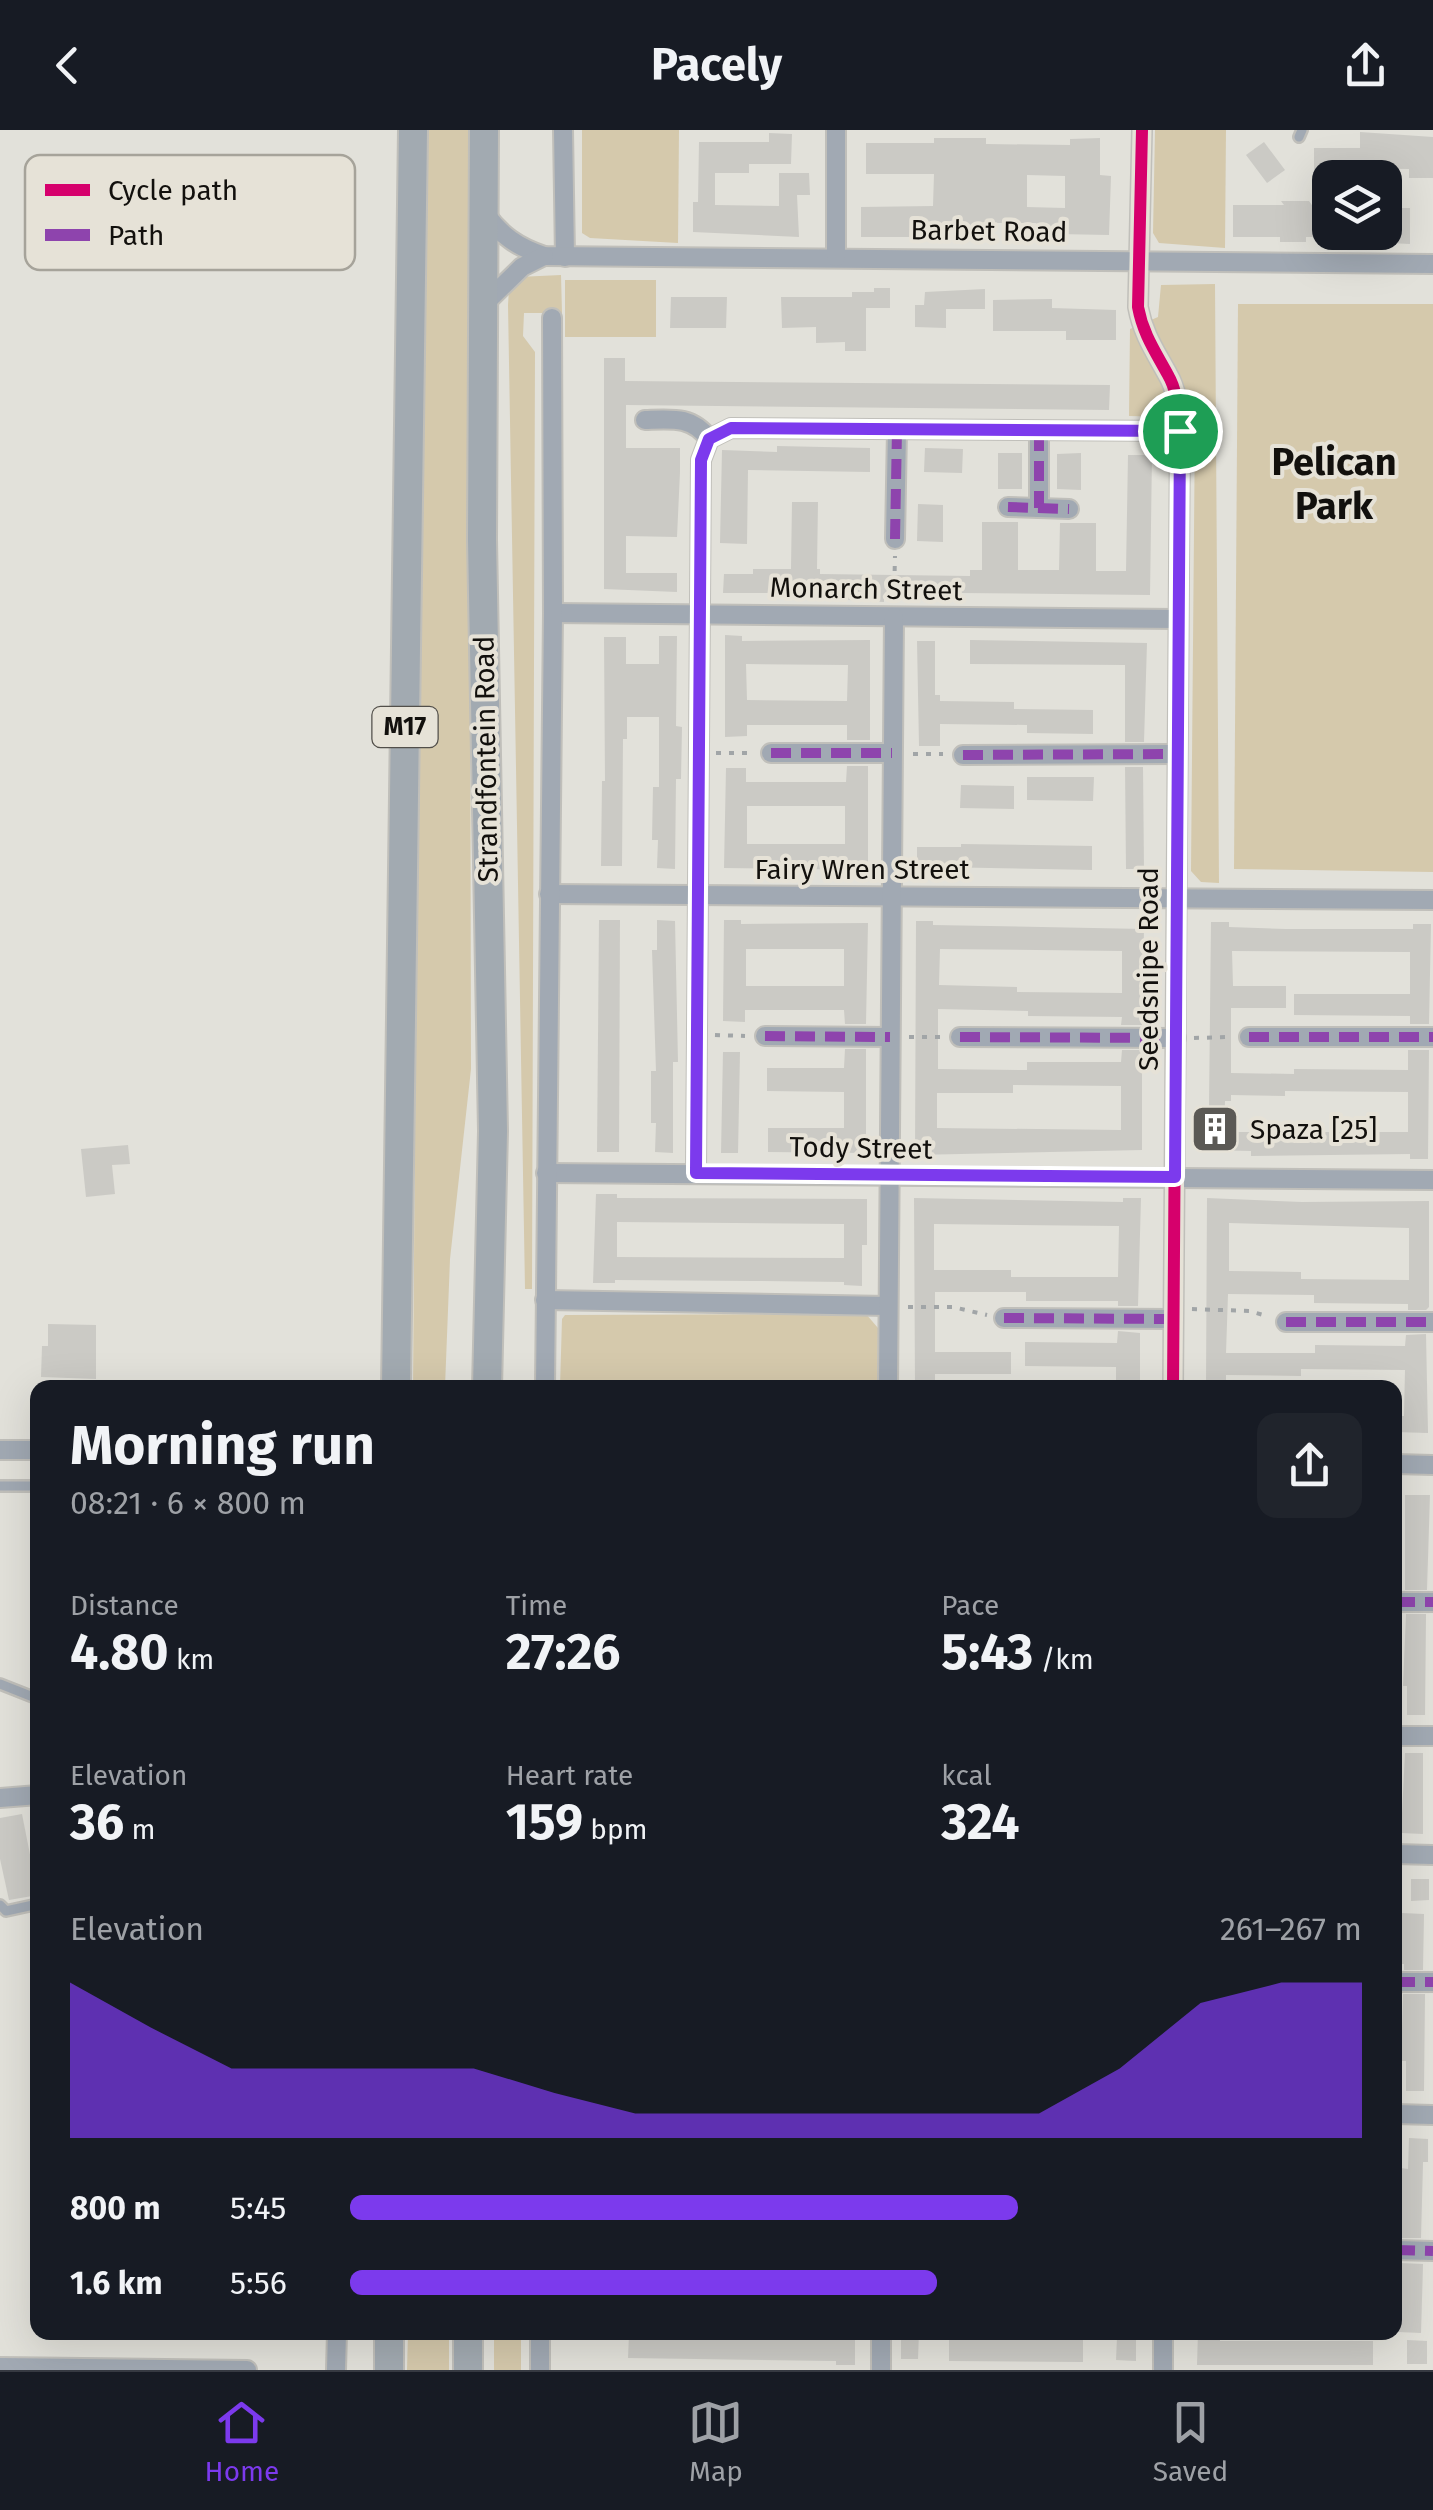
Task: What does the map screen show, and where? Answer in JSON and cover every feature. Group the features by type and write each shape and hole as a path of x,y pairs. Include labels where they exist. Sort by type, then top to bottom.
{"main road":[{"name":"M17","path":"396,1380 413,130"},
{"name":"Strandfontein Road","path":"484,130 482,306 493,1131 487,1380"},
{"path":"389,2340 389,2370"},
{"path":"468,2340 468,2370"}],"street":[{"path":"563,130 564,256"},
{"path":"836,130 836,257"},
{"name":"Seedsnipe Road","path":"1142,130 1138,307 1143,330 1178,401 1180,431 1172,1380"},
{"name":"Barbet Road","path":"483,209 506,238 524,250 544,256 1433,264"},
{"path":"482,306 522,267 544,256"},
{"path":"545,1380 554,612 552,318"},
{"path":"645,420 682,419 696,423 709,439"},
{"path":"696,1173 701,460 709,439 731,428 1180,431"},
{"path":"895,539 897,430"},
{"path":"1038,431 1039,508"},
{"path":"1008,508 1069,508"},
{"name":"Monarch Street","path":"554,612 1178,619"},
{"path":"888,1380 894,616"},
{"path":"772,753 892,754"},
{"path":"963,754 1176,754"},
{"name":"Fairy Wren Street","path":"549,894 1433,900"},
{"path":"765,1036 890,1037"},
{"path":"960,1037 1176,1038"},
{"path":"1249,1037 1433,1037"},
{"name":"Tody Street","path":"546,1173 1433,1180"},
{"path":"546,1300 888,1306"},
{"path":"1004,1318 1173,1314"},
{"path":"1286,1322 1433,1322"},
{"path":"0,1450 30,1450"},
{"path":"1402,1464 1433,1465"},
{"path":"1402,1602 1433,1602"},
{"path":"1402,1736 1433,1736"},
{"path":"0,1798 30,1796"},
{"path":"1402,1854 1433,1855"},
{"path":"1402,1982 1433,1982"},
{"path":"1402,2114 1433,2115"},
{"path":"1402,2250 1433,2251"},
{"path":"336,2370 337,2340"},
{"path":"540,2340 540,2370"},
{"path":"881,2340 881,2370"},
{"path":"1163,2340 1163,2370"},
{"path":"0,2368 247,2370"}],"lane":[{"path":"0,1486 30,1486"},
{"path":"0,1684 30,1696"},
{"path":"0,1906 6,1910 30,1906"}],"path":[{"path":"894,616 895,539"},
{"path":"699,753 772,753"},
{"path":"892,754 963,754"},
{"path":"697,1035 765,1036"},
{"path":"890,1037 960,1037"},
{"path":"1176,1038 1249,1037"},
{"path":"888,1306 952,1307 1004,1318"},
{"path":"1173,1314 1249,1310 1286,1322"}],"shaded area":[{"path":"423,130 469,130 471,1069 450,1259 445,1380 413,1380"},
{"path":"582,130 679,130 678,243 590,238 582,233"},
{"path":"1155,130 1226,130 1225,248 1159,243 1153,233"},
{"path":"561,275 562,313 524,313 523,336 535,352 532,1289 525,1289 508,305 509,289 518,277"},
{"path":"565,280 656,280 656,337 565,337"},
{"path":"1215,284 1219,883 1201,882 1191,871 1195,418 1129,416 1130,329 1158,317 1161,285"},
{"path":"1238,304 1433,304 1433,872 1234,869"},
{"path":"866,1314 878,1328 877,1380 560,1380 565,1315"},
{"path":"408,2340 449,2340 449,2370 407,2370"},
{"path":"494,2340 521,2340 521,2370 494,2370"}],"building":[{"path":"1360,132 1433,137 1433,178 1409,178 1409,169 1402,169 1402,160 1314,160 1314,148 1360,148"},
{"path":"769,133 792,134 791,164 749,164 749,173 715,173 715,205 779,206 779,173 809,173 810,195 797,195 799,237 693,232 699,142 769,142"},
{"path":"934,138 986,138 986,144 1070,145 1070,139 1100,138 1100,175 1111,176 1109,235 1057,234 1057,238 1035,238 1036,223 985,223 985,229 921,227 920,237 861,237 861,207 933,206 934,174 866,174 866,143 934,143","holes":["1027,175 1065,176 1065,208 1027,207"]},
{"path":"1264,142 1285,170 1267,183 1246,155"},
{"path":"1309,201 1312,237 1306,237 1306,242 1280,242 1280,237 1233,237 1233,205"},
{"path":"1402,208 1410,208 1410,244 1402,244"},
{"path":"874,288 890,288 890,308 866,308 866,351 845,351 845,342 816,343 816,327 782,328 781,297 852,297 852,292 874,292"},
{"path":"985,289 985,309 946,309 946,328 915,327 915,305 924,305 925,292"},
{"path":"671,297 727,297 726,328 670,328"},
{"path":"1052,299 1052,308 1116,310 1116,340 1066,340 1066,331 993,331 993,300"},
{"path":"604,358 625,358 625,381 1110,385 1109,410 626,405 626,448 680,448 680,472 677,537 626,536 626,573 677,573 677,592 604,589"},
{"path":"777,446 870,448 870,472 748,470 747,544 720,543 722,450 777,452"},
{"path":"925,448 963,449 962,473 924,472"},
{"path":"998,453 1022,453 1022,489 998,489"},
{"path":"1081,453 1081,490 1057,489 1057,454"},
{"path":"1128,455 1152,455 1150,595 960,593 960,600 884,598 884,602 831,599 831,593 723,593 724,574 791,569 792,502 818,502 820,574 970,576 970,570 982,570 982,522 1018,522 1018,570 1059,570 1060,523 1096,523 1096,571 1126,571"},
{"path":"918,504 943,505 943,542 917,541"},
{"path":"725,635 742,636 742,641 870,640 870,740 847,740 847,725 747,725 747,736 725,737","holes":["746,664 848,665 847,701 747,700"]},
{"path":"659,636 677,636 676,726 682,727 681,779 676,779 675,869 657,868 658,840 652,840 653,787 659,787 659,717 627,717 627,739 623,739 622,866 601,866 604,637 626,637 626,664 659,664"},
{"path":"970,640 1147,643 1144,742 1125,742 1125,665 970,664"},
{"path":"917,641 935,641 935,695 940,695 940,701 1014,702 1014,709 1093,710 1093,734 1027,733 1027,725 940,724 940,746 919,746"},
{"path":"847,766 868,766 868,870 724,868 726,768 746,768 746,782 846,782","holes":["747,806 845,806 845,844 747,844"]},
{"path":"1125,767 1143,767 1144,869 1126,869"},
{"path":"1027,777 1094,777 1093,801 1027,800"},
{"path":"961,785 1014,786 1014,809 960,808"},
{"path":"1092,846 1092,870 917,870 917,847"},
{"path":"599,920 620,920 619,1152 597,1152"},
{"path":"657,920 675,921 678,1062 673,1062 673,1153 655,1152 656,1123 651,1123 651,1071 656,1071 652,950 657,950"},
{"path":"724,920 741,920 741,924 868,923 866,1024 845,1024 844,1010 745,1010 745,1022 723,1021","holes":["746,949 844,949 844,986 746,986"]},
{"path":"916,921 933,921 933,925 1144,929 1142,1025 1121,1025 1122,1017 1028,1016 1028,1011 938,1009 938,1069 1027,1070 1027,1062 1121,1062 1122,1050 1142,1050 1142,1150 915,1155","holes":["940,949 1122,951 1122,993 1017,992 1017,987 939,985","1013,1085 1121,1086 1121,1130 937,1128 937,1093 1013,1093"]},
{"path":"1211,922 1229,922 1229,927 1286,929 1413,929 1413,924 1431,924 1429,1024 1410,1024 1410,1016 1294,1015 1294,994 1410,994 1410,952 1232,951 1233,986 1286,986 1286,1008 1231,1008 1231,1073 1408,1070 1408,1050 1429,1050 1428,1159 1410,1159 1410,1154 1251,1156 1251,1151 1205,1150","holes":["1285,1091 1408,1092 1408,1132 1224,1132 1225,1101 1231,1101 1231,1095 1285,1096"]},
{"path":"845,1049 866,1049 866,1153 768,1152 768,1128 844,1128 844,1092 767,1091 767,1068 844,1068"},
{"path":"723,1052 740,1052 738,1153 721,1153"},
{"path":"128,1145 130,1164 112,1165 115,1194 86,1197 81,1149"},
{"path":"596,1194 617,1194 617,1198 867,1199 862,1286 844,1282 593,1283","holes":["617,1222 844,1224 844,1258 617,1257"]},
{"path":"914,1198 1123,1202 1123,1198 1141,1198 1138,1306 1118,1306 1118,1301 1026,1301 1026,1292 935,1292 935,1352 1011,1352 1011,1374 935,1374 935,1380 915,1380","holes":["934,1224 1119,1226 1118,1277 1011,1277 1011,1270 934,1270"]},
{"path":"1207,1198 1429,1201 1426,1310 1408,1310 1408,1304 1314,1303 1314,1295 1228,1294 1226,1353 1315,1353 1315,1345 1405,1346 1406,1335 1426,1334 1428,1433 1402,1432 1405,1370 1301,1369 1301,1376 1226,1375 1226,1380 1206,1380","holes":["1229,1223 1409,1228 1409,1280 1301,1279 1301,1272 1229,1271"]},
{"path":"48,1324 96,1325 96,1379 41,1377 42,1346 48,1346"},
{"path":"1118,1331 1140,1333 1140,1380 1116,1380 1116,1367 1025,1366 1025,1342 1117,1343"},
{"path":"1405,1495 1430,1495 1427,1590 1405,1590"},
{"path":"1406,1614 1426,1614 1425,1715 1407,1715 1407,1686 1403,1686"},
{"path":"1405,1753 1423,1753 1423,1834 1402,1833"},
{"path":"22,1814 30,1854 30,1896 9,1900 0,1859 0,1818"},
{"path":"1411,1879 1429,1879 1429,1900 1411,1901"},
{"path":"1402,1913 1424,1914 1423,1970 1404,1970"},
{"path":"1403,1994 1425,1994 1424,2091 1406,2091"},
{"path":"1409,2138 1428,2139 1428,2162 1423,2162 1421,2238 1402,2238 1402,2168 1408,2169"},
{"path":"1402,2263 1423,2264 1421,2333 1402,2332"},
{"path":"629,2340 855,2340 855,2365 836,2365 836,2361 628,2358"},
{"path":"901,2340 919,2340 918,2359 901,2359"},
{"path":"949,2340 1083,2340 1083,2362 949,2361"},
{"path":"1117,2340 1136,2340 1136,2361 1116,2360"},
{"path":"1198,2340 1373,2341 1373,2365 1197,2365"},
{"path":"1407,2340 1427,2341 1427,2364 1407,2364"}],"marked path":[{"path":"895,539 897,430"},
{"path":"1039,431 1039,508"},
{"path":"1008,507 1069,509"},
{"path":"771,753 892,753"},
{"path":"963,755 1176,754"},
{"path":"765,1036 890,1037"},
{"path":"960,1037 1176,1038"},
{"path":"1249,1037 1433,1037"},
{"path":"1004,1318 1173,1319"},
{"path":"1286,1322 1433,1322"},
{"path":"1402,1602 1433,1602"},
{"path":"1402,1982 1433,1982"},
{"path":"1402,2250 1433,2251"}],"cycle path":[{"path":"1142,130 1138,307 1146,334 1174,388 1180,431 1173,1380"},
{"path":"696,1173 701,460 709,439 731,428 1180,431"}],"place":[{"name":"Spaza [25]","path":"1215,1129"}],"district":[{"name":"Pelican Park","path":"1334,484"}],"route":[{"path":"731,428 1180,431 1175,1177 696,1173 701,460 709,439 731,428"}]}
